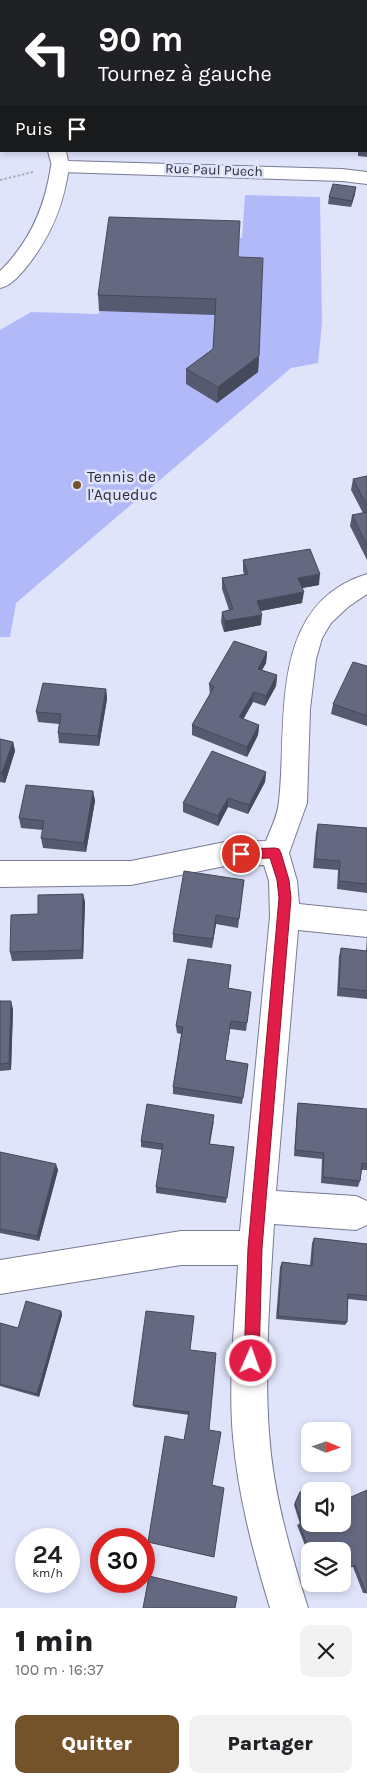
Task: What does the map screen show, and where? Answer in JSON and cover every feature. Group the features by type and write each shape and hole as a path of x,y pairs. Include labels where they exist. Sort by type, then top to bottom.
{"street":[{"name":"Rue Paul Puech","path":"58,159 367,178"},
{"path":"0,282 30,250 42,231 58,187 58,159"},
{"path":"289,1608 272,1555 260,1496 251,1435 255,1248 285,916 283,880 275,853 289,818 292,803 299,688 306,644 316,624 330,608 349,592 367,582"},
{"path":"0,874 131,873 224,854 275,853"},
{"path":"285,916 367,924"},
{"path":"260,1206 356,1213"},
{"path":"0,1277 181,1248 255,1248"}],"path":[{"path":"0,180 58,159"}],"shaded area":[{"name":"Tennis de l'Aqueduc","path":"245,195 320,197 322,323 318,363 291,368 16,603 10,637 0,637 0,330 31,312 99,314 110,233 242,238"}],"building":[{"path":"333,184 356,187 352,201 329,197"},
{"path":"109,217 240,221 238,257 263,258 259,356 218,387 186,369 213,349 216,299 98,295"},
{"path":"367,476 367,506 353,479"},
{"path":"367,512 367,545 352,515"},
{"path":"310,549 320,574 298,578 304,592 257,601 262,615 225,621 222,612 233,609 222,578 248,574 243,560"},
{"path":"234,641 267,652 258,669 277,675 266,696 254,692 239,717 259,725 247,747 192,725 214,687 209,684"},
{"path":"353,662 367,666 367,716 333,704"},
{"path":"43,683 106,689 98,736 58,733 61,714 36,712"},
{"path":"0,739 13,742 2,773 0,773"},
{"path":"212,751 266,772 249,805 228,798 218,816 183,803"},
{"path":"26,785 93,791 84,843 41,838 44,821 19,818"},
{"path":"318,824 367,828 367,884 339,881 340,861 315,859"},
{"path":"184,871 244,880 239,919 216,915 213,939 173,934"},
{"path":"83,894 82,950 10,952 11,915 38,914 38,895"},
{"path":"341,948 367,951 367,991 339,988"},
{"path":"188,959 231,965 228,988 251,992 247,1023 231,1021 225,1060 248,1064 243,1098 173,1087 183,1027 176,1026"},
{"path":"0,1001 11,1001 9,1063 0,1064"},
{"path":"298,1103 367,1109 367,1164 362,1163 360,1181 323,1177 324,1153 295,1150"},
{"path":"147,1104 214,1115 209,1144 234,1147 227,1198 156,1187 163,1144 141,1141"},
{"path":"0,1152 56,1164 37,1236 0,1229"},
{"path":"314,1238 367,1244 367,1296 348,1294 347,1322 278,1316 282,1262 312,1266"},
{"path":"26,1301 61,1311 37,1394 0,1384 0,1323 18,1328"},
{"path":"146,1311 194,1316 190,1350 216,1353 209,1430 221,1432 212,1485 224,1488 214,1557 155,1544 155,1528 150,1528 165,1436 184,1440 189,1412 133,1405"},
{"path":"367,1490 367,1593 355,1565 351,1567 351,1542 306,1542 302,1532 351,1532 351,1497"},
{"path":"301,1492 301,1520 295,1503"},
{"path":"155,1577 237,1597 235,1608 143,1608 146,1593 155,1593"}],"place":[{"name":"Tennis de l'Aqueduc","path":"77,485"}],"route":[{"path":"241,854 275,853 283,880 285,898 285,916 255,1248 251,1361"}]}
